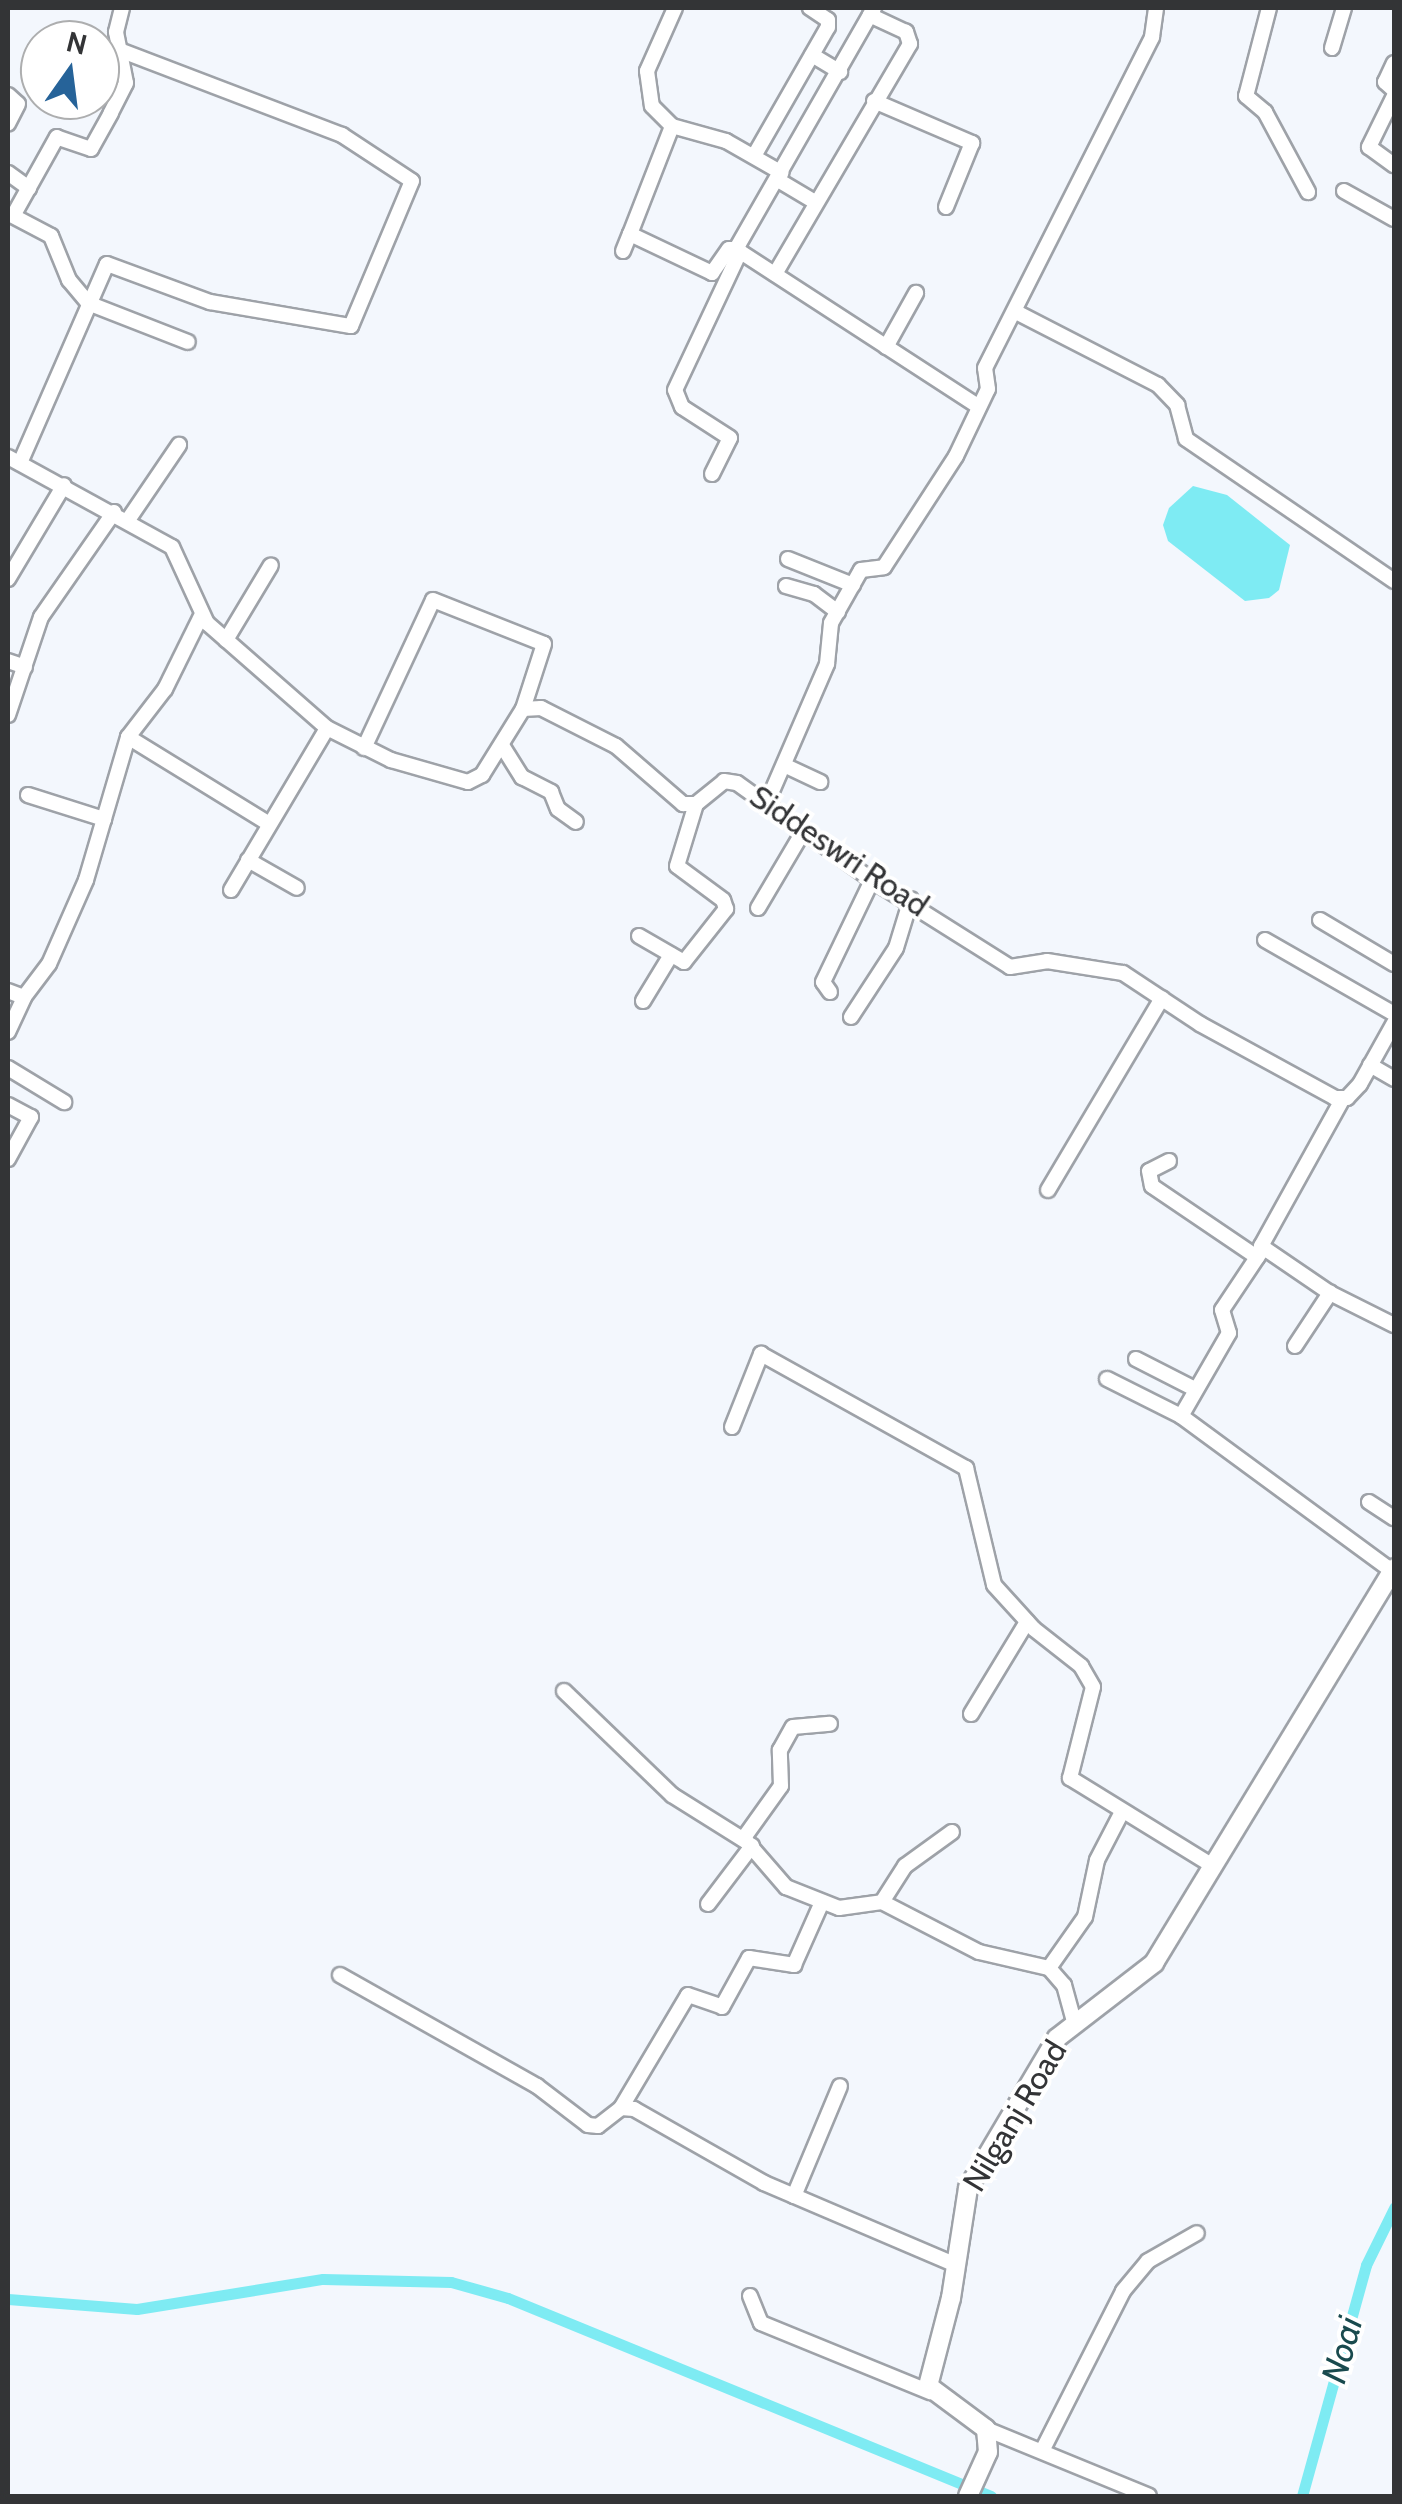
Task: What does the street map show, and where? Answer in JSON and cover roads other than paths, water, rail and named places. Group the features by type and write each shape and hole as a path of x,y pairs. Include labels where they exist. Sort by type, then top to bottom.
{"street":[{"path":"675,8 645,82 652,106 672,126 754,156 814,202"},
{"path":"754,156 830,24 810,8"},
{"path":"766,804 786,766 826,664 828,633 838,612 863,569 884,567 956,456 988,389 985,368 1152,36 1156,8"},
{"path":"1269,8 1246,96 1265,112 1308,192"},
{"path":"1332,48 1344,8"},
{"path":"712,474 730,438 682,408 675,390 738,251 872,12 911,39 775,274"},
{"path":"120,50 342,134 412,181 351,326 210,302 114,262 88,303 14,460 172,547 200,616 327,728 364,748 468,782 503,746 522,708 544,644 434,600 364,748"},
{"path":"812,56 840,72"},
{"path":"120,58 126,83 120,94"},
{"path":"1394,64 1385,82 1394,93 1370,147 1394,165"},
{"path":"8,95 18,104 8,124"},
{"path":"874,101 972,143 946,206"},
{"path":"106,120 92,147 58,136 13,216 50,236 69,280 88,303 188,342"},
{"path":"623,251 672,126"},
{"path":"8,173 28,188"},
{"path":"1344,190 1394,218"},
{"path":"630,234 712,274 729,249 738,251 978,406"},
{"path":"886,347 916,293"},
{"path":"1016,312 1158,385 1177,405 1186,439 1394,581"},
{"path":"8,715 40,617 179,445"},
{"path":"8,579 64,485"},
{"path":"788,559 853,585"},
{"path":"226,640 272,565"},
{"path":"786,586 814,594 838,612"},
{"path":"8,1032 24,997 49,964 104,819 128,737 165,690 200,616"},
{"path":"8,660 26,667"},
{"name":"Siddeswri Road","path":"522,708 541,708 598,736 676,801 696,804 731,780 872,880 911,899 1010,967 1048,960 1112,968 1342,1100"},
{"path":"232,890 327,728"},
{"path":"128,737 268,823"},
{"path":"503,746 522,777 551,792 558,810 576,822"},
{"path":"786,766 820,782"},
{"path":"28,795 104,819"},
{"path":"638,936 687,960 727,906 678,866 696,804"},
{"path":"758,908 803,832"},
{"path":"248,860 297,888"},
{"path":"830,992 824,982 872,880"},
{"path":"851,1017 896,948 911,899"},
{"path":"1320,920 1394,964"},
{"path":"1264,940 1394,1014"},
{"path":"644,1001 671,955"},
{"path":"8,990 24,997"},
{"path":"1048,1190 1162,998"},
{"path":"1181,1416 1231,1328 1222,1310 1259,1254 1342,1100 1392,1032"},
{"path":"1370,1065 1394,1079"},
{"path":"8,1068 64,1102"},
{"path":"8,1105 31,1116 8,1159"},
{"path":"1169,1161 1149,1171 1152,1186 1259,1254 1394,1324"},
{"path":"1296,1346 1330,1294"},
{"path":"732,1426 761,1354 962,1464 994,1585 1027,1622 1088,1674 1092,1698 1068,1772 1076,1785 1210,1864"},
{"path":"1136,1359 1195,1389"},
{"path":"1107,1379 1181,1416 1393,1570"},
{"path":"1369,1502 1394,1518"},
{"name":"Nilganj Road","path":"930,2392 968,2188 1052,2045 1154,1964 1210,1864 1393,1570"},
{"path":"970,1714 1027,1622"},
{"path":"564,1691 672,1795 747,1842 786,1887 839,1908 882,1902 979,1952 1049,1968 1064,1985 1075,2025"},
{"path":"708,1904 781,1786 780,1750 793,1728 830,1724"},
{"path":"1049,1968 1085,1916 1097,1860 1122,1812"},
{"path":"882,1902 914,1857 952,1832"},
{"path":"340,1975 537,2086 588,2125 602,2124 621,2108 688,1994 722,2006 752,1956 794,1965 822,1902"},
{"path":"794,2196 840,2086"},
{"path":"621,2108 672,2128 794,2196 954,2264"},
{"path":"1042,2451 1123,2290 1148,2261 1197,2233"},
{"path":"750,2296 761,2322 930,2392 986,2429 1149,2496"},
{"path":"968,2496 990,2443 986,2429"}],"water":[{"path":"1193,486 1227,495 1290,545 1279,590 1269,598 1245,601 1168,541 1163,525 1169,508"}],"waterway":[{"name":"Noai","path":"1302,2496 1366,2265 1394,2208"},
{"path":"8,2299 137,2309 323,2279 451,2282 508,2298 991,2496"}]}
